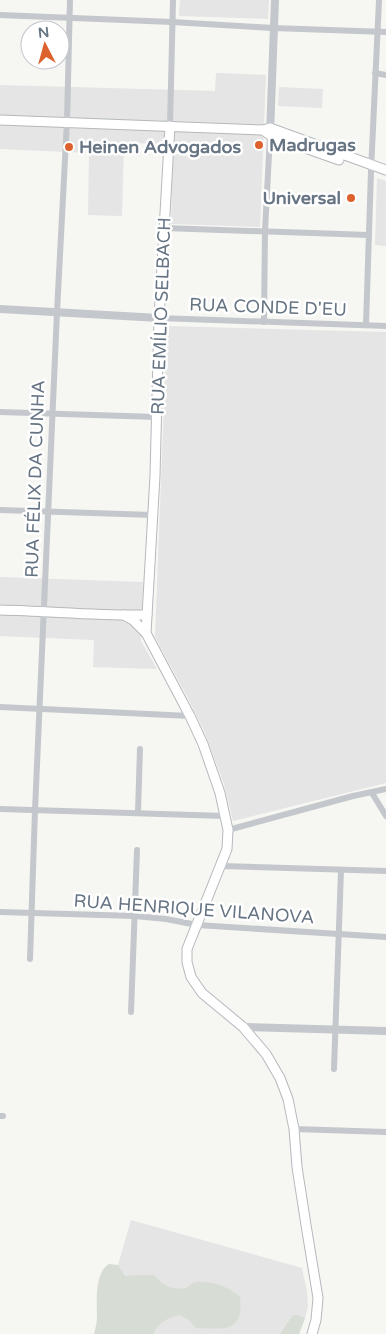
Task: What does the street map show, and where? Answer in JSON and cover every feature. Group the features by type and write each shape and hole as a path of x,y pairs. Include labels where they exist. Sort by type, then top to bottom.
{"main road":[{"path":"0,120 67,121 268,131 371,168 386,176"},
{"name":"RUA EMÍLIO SELBACH","path":"146,633 157,417 159,318 170,126"},
{"path":"371,168 386,170"},
{"path":"0,610 147,615"},
{"path":"124,615 133,620 146,633 203,744 220,793 228,830 227,849 188,949 187,962 191,978 202,993 243,1027 266,1054 280,1078 288,1099 318,1298 316,1320 312,1334"}],"street":[{"name":"RUA FÉLIX DA CUNHA","path":"30,959 30,912 67,121 70,0"},
{"name":"RUA EMÍLIO SELBACH","path":"170,126 173,0"},
{"path":"264,322 268,131 275,0"},
{"path":"366,326 379,0"},
{"path":"0,15 386,32"},
{"path":"375,74 386,75"},
{"path":"164,228 369,235"},
{"name":"RUA CONDE D'EU","path":"0,309 159,318 386,326"},
{"path":"0,412 157,417"},
{"path":"0,510 152,516"},
{"path":"0,707 190,716"},
{"path":"138,813 140,749"},
{"path":"228,830 353,796 386,789"},
{"path":"372,793 386,816"},
{"path":"0,809 225,816"},
{"path":"131,1012 137,850"},
{"path":"221,866 386,871"},
{"path":"334,1069 341,870"},
{"name":"RUA HENRIQUE VILANOVA","path":"0,912 134,916 166,919 197,925 386,936"},
{"path":"243,1027 386,1032"},
{"path":"294,1129 386,1132"}],"shaded area":[{"path":"180,0 269,0 268,19 179,16"},
{"path":"216,73 266,75 260,227 171,224 173,144 124,143 122,216 88,215 89,153 0,149 0,85 215,91"},
{"path":"279,87 323,89 322,108 278,106"},
{"path":"377,178 386,181 386,246 375,245"},
{"path":"167,326 386,332 386,783 233,821 224,784 205,733 155,637"},
{"path":"0,577 143,582 141,641 157,669 93,667 94,640 0,636"},
{"path":"131,1220 302,1268 308,1307 299,1334 98,1334"},
{"path":"109,1264 118,1265 125,1276 154,1275 161,1282 172,1288 186,1288 196,1282 220,1285 240,1297 239,1317 230,1326 215,1329 196,1328 189,1320 179,1315 164,1321 153,1334 94,1334 97,1320 99,1281 104,1268"},
{"path":"293,1315 305,1318 299,1334 280,1334"}],"place":[{"name":"Madrugas","path":"259,145"},
{"name":"Heinen Advogados","path":"69,147"},
{"name":"Universal","path":"351,198"}]}
